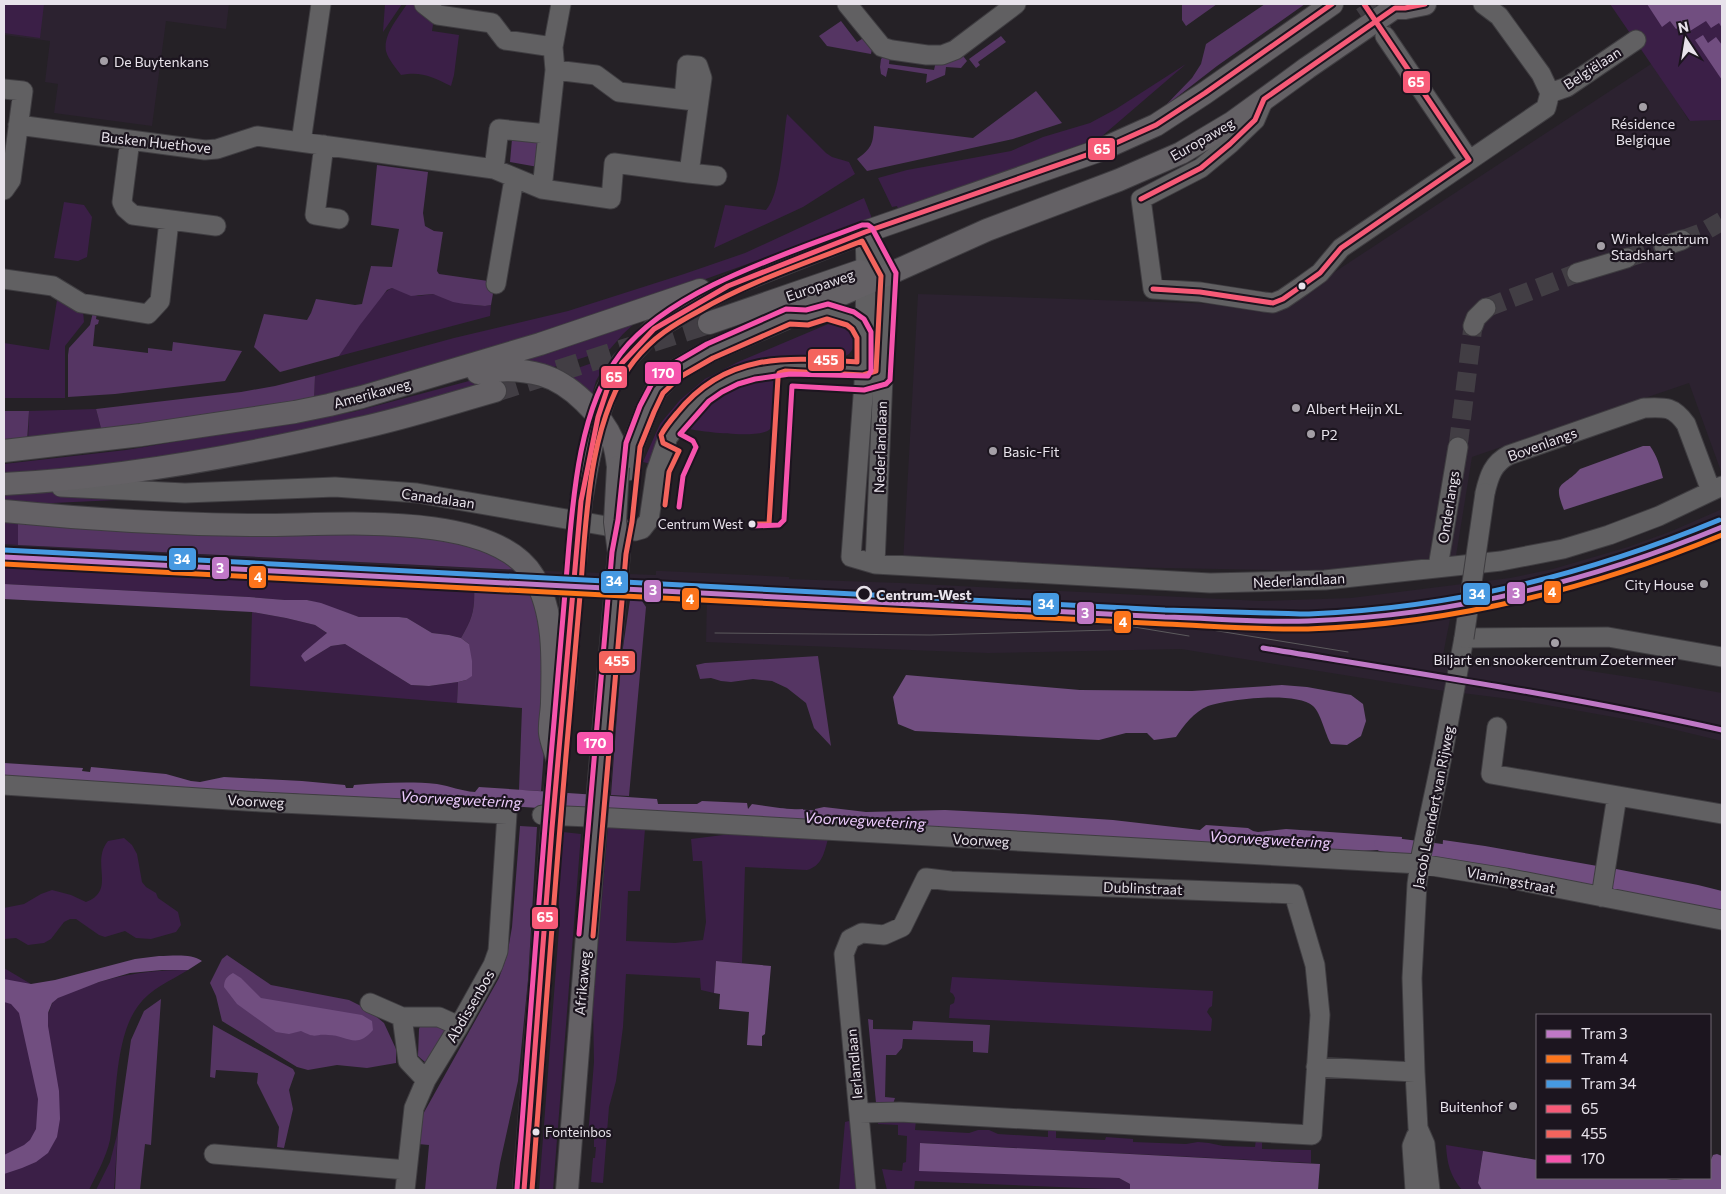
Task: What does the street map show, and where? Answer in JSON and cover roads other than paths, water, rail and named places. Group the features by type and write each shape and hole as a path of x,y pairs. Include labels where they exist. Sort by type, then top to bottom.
{"main road":[{"path":"524,1190 547,822 558,762 581,501 598,417 607,390 622,362 654,329 728,286 866,232 1077,158 1156,124 1205,93 1332,4"},
{"name":"Europaweg","path":"710,323 876,272 1119,180 1181,153 1233,122 1307,68 1398,6 1405,8 1425,4"},
{"path":"624,468 647,409 657,389 675,371 710,351 789,316 876,272"},
{"name":"Amerikaweg","path":"4,451 141,435 295,412 362,397 540,344 712,286 728,286"},
{"path":"362,397 398,393 479,372 518,370 544,375 568,388 598,417 613,443 624,468"},
{"path":"4,484 143,470 221,457 357,429 495,391"},
{"name":"Afrikaweg","path":"567,1190 619,553 615,522 624,468"},
{"path":"4,511 114,520 231,525 360,523 425,527 474,537 495,544 524,564 533,576 542,594 548,619 552,679 550,733 558,762"}],"street":[{"path":"301,142 321,4"},
{"path":"542,188 555,70 553,47 560,4"},
{"path":"847,4 882,47 927,55 942,54 955,50 1016,4"},
{"name":"Belgiëlaan","path":"1483,4 1499,10 1541,74 1550,93 1567,87 1636,40"},
{"path":"431,9 492,23 505,40 553,47"},
{"path":"1385,36 1469,160"},
{"path":"555,70 596,75 620,92 692,101 689,173 716,176"},
{"path":"4,89 22,91 11,180 4,190"},
{"path":"1264,100 1255,120 1201,168 1140,200 1153,289 1200,292 1274,303 1283,299 1320,273 1340,248 1546,108 1550,93"},
{"name":"Busken Huethove","path":"18,124 205,150 217,150 257,136 494,169 514,179 542,188 611,199 614,163 689,173"},
{"path":"494,169 499,129 547,134"},
{"path":"130,140 122,202 125,208 133,215 216,226"},
{"path":"324,145 314,222 339,219"},
{"path":"496,284 514,179"},
{"path":"4,279 53,286 81,303 148,314 160,301 169,221"},
{"name":"Nederlandlaan","path":"866,232 876,272 882,377 876,564"},
{"path":"1664,246 1682,240"},
{"path":"1577,273 1627,258"},
{"name":"Nederlandlaan","path":"876,272 865,336 864,376 851,557 876,564 1210,583 1325,580 1501,562 1563,549 1609,535 1659,516 1716,489"},
{"path":"1473,326 1480,312 1486,308"},
{"path":"789,316 807,318 827,311 840,314 858,324 865,336"},
{"name":"Canadalaan","path":"31,482 70,488 186,493 335,487 399,492 495,506 635,531 642,528 649,520 656,472 668,437 689,410 717,386 746,373 785,366 882,377"},
{"name":"Bovenlangs","path":"1464,638 1486,493 1491,471 1503,458 1644,408 1671,409 1686,424 1716,489"},
{"name":"Onderlangs","path":"1438,567 1458,447"},
{"path":"1464,638 1608,637 1722,657"},
{"name":"Jacob Leendert van Rijweg","path":"1430,1190 1424,1144 1418,1128 1412,978 1417,884 1420,860 1443,752 1464,638"},
{"path":"1498,727 1491,774 1722,814"},
{"name":"Voorweg","path":"4,785 262,802 508,814"},
{"path":"1601,895 1617,796"},
{"name":"Abdissenbos","path":"405,1190 414,1108 426,1080 493,966 498,951 508,814"},
{"name":"Voorweg","path":"547,822 613,818 1420,860"},
{"name":"Vlamingstraat","path":"1420,860 1496,877 1601,895 1722,920"},
{"name":"Dublinstraat","path":"850,939 862,933 884,935 902,927 926,878 951,881 1294,894 1315,964 1320,1015 1312,1135 900,1112 859,1113"},
{"name":"Ierlandlaan","path":"850,939 844,954 866,1190"},
{"path":"370,1003 402,1017 439,1017 459,1026"},
{"path":"402,1017 408,1061 426,1080"},
{"path":"1316,1067 1416,1072"},
{"name":"Jacob Leendert van Rijweg","path":"1415,1190 1412,1146 1418,1128"},
{"path":"214,1154 407,1170"}],"water":[{"path":"1647,4 1722,4 1722,28 1719,23 1711,28 1706,21 1690,31 1684,24 1676,29 1670,21 1662,27"},
{"path":"1703,35 1708,43 1716,37 1722,45 1722,80 1695,40"},
{"path":"1643,446 1650,446 1658,461 1663,478 1564,510 1559,489 1561,485 1580,469"},
{"path":"4,584 307,600 359,617 407,618 432,633 461,638 469,644 472,676 458,682 429,686 411,685 345,644 331,646 305,662 301,656 303,653 327,633 315,625 286,618 252,612 4,599"},
{"path":"906,675 1080,690 1192,691 1282,685 1307,687 1351,695 1363,704 1366,721 1361,736 1347,745 1331,744 1318,713 1313,706 1304,701 1292,699 1262,698 1231,701 1208,706 1194,715 1176,737 1154,740 1147,733 1126,733 1099,740 915,731 898,724 893,697"},
{"path":"4,763 83,768 82,771 90,772 91,767 166,774 200,782 224,777 302,781 345,785 346,788 353,788 354,785 416,783 437,784 475,792 479,787 657,799 658,804 697,804 702,801 747,803 748,809 752,804 794,810 803,809 803,820 539,808 479,804 467,801 4,779"},
{"path":"824,807 866,812 945,810 1023,814 1113,820 1200,830 1206,825 1248,828 1258,832 1286,829 1402,837 1401,849 1358,851 815,821 815,809"},
{"path":"1443,840 1603,867 1600,881 1590,887 1483,867 1442,854"},
{"path":"1611,868 1722,891 1722,912 1616,892 1609,883"},
{"path":"159,956 187,956 198,958 202,961 188,970 130,973 99,982 58,998 52,1003 48,1013 48,1026 59,1091 60,1119 57,1137 48,1153 36,1162 4,1174 4,1155 24,1145 30,1140 36,1129 38,1099 19,1013 11,1004 4,1002 4,979 31,984 55,980 135,959"},
{"path":"716,961 771,966 765,1034 762,1036 762,1046 747,1045 749,1012 719,1009 720,994 714,993"},
{"path":"233,973 241,978 261,998 362,1015 372,1021 373,1030 367,1036 356,1040 335,1036 313,1036 301,1031 289,1034 276,1032 237,1004 224,987 226,978"},
{"path":"920,1143 1320,1164 1318,1190 1130,1190 1130,1184 1119,1178 919,1171"},
{"path":"1483,1151 1536,1160 1536,1179 1711,1179 1711,1160 1713,1155 1722,1156 1722,1190 1482,1190 1478,1183"}],"waterway":[{"name":"Voorwegwetering","path":"782,816 834,819"},
{"name":"Voorwegwetering","path":"1382,844 1461,854"}],"tunnel":[{"path":"1364,4 1383,32"},
{"path":"1682,240 1701,233 1722,221"},
{"path":"1627,258 1664,246"},
{"path":"1486,308 1577,273"},
{"path":"495,391 709,323"},
{"path":"1458,447 1473,326"}],"tram line":[{"name":"34","path":"4,550 1165,610 1309,614 1415,605 1518,585 1619,557 1719,520"},
{"name":"3","path":"4,557 1165,617 1308,621 1362,618 1415,612 1519,593 1571,580 1621,564 1672,547 1722,527"},
{"name":"4","path":"4,564 1236,628 1308,629 1415,620 1520,600 1622,572 1722,535"},
{"path":"998,598 1051,604 1348,652"},
{"path":"1000,607 1049,613 1189,636"},
{"path":"715,633 930,635 1111,630"},
{"name":"3","path":"1263,648 1550,696 1722,730"}],"place":[{"name":"De Buytenkans","path":"104,61"},
{"name":"Résidence Belgique","path":"1643,107"},
{"name":"Winkelcentrum Stadshart","path":"1601,246"},
{"name":"Albert Heijn XL","path":"1296,408"},
{"name":"P2","path":"1311,434"},
{"name":"Basic-Fit","path":"993,451"},
{"name":"Centrum West","path":"752,524"},
{"name":"City House","path":"1704,584"},
{"name":"Centrum-West","path":"864,594"},
{"name":"Biljart en snookercentrum Zoetermeer","path":"1555,643"},
{"name":"Buitenhof","path":"1513,1106"},
{"name":"Fonteinbos","path":"536,1132"}]}
